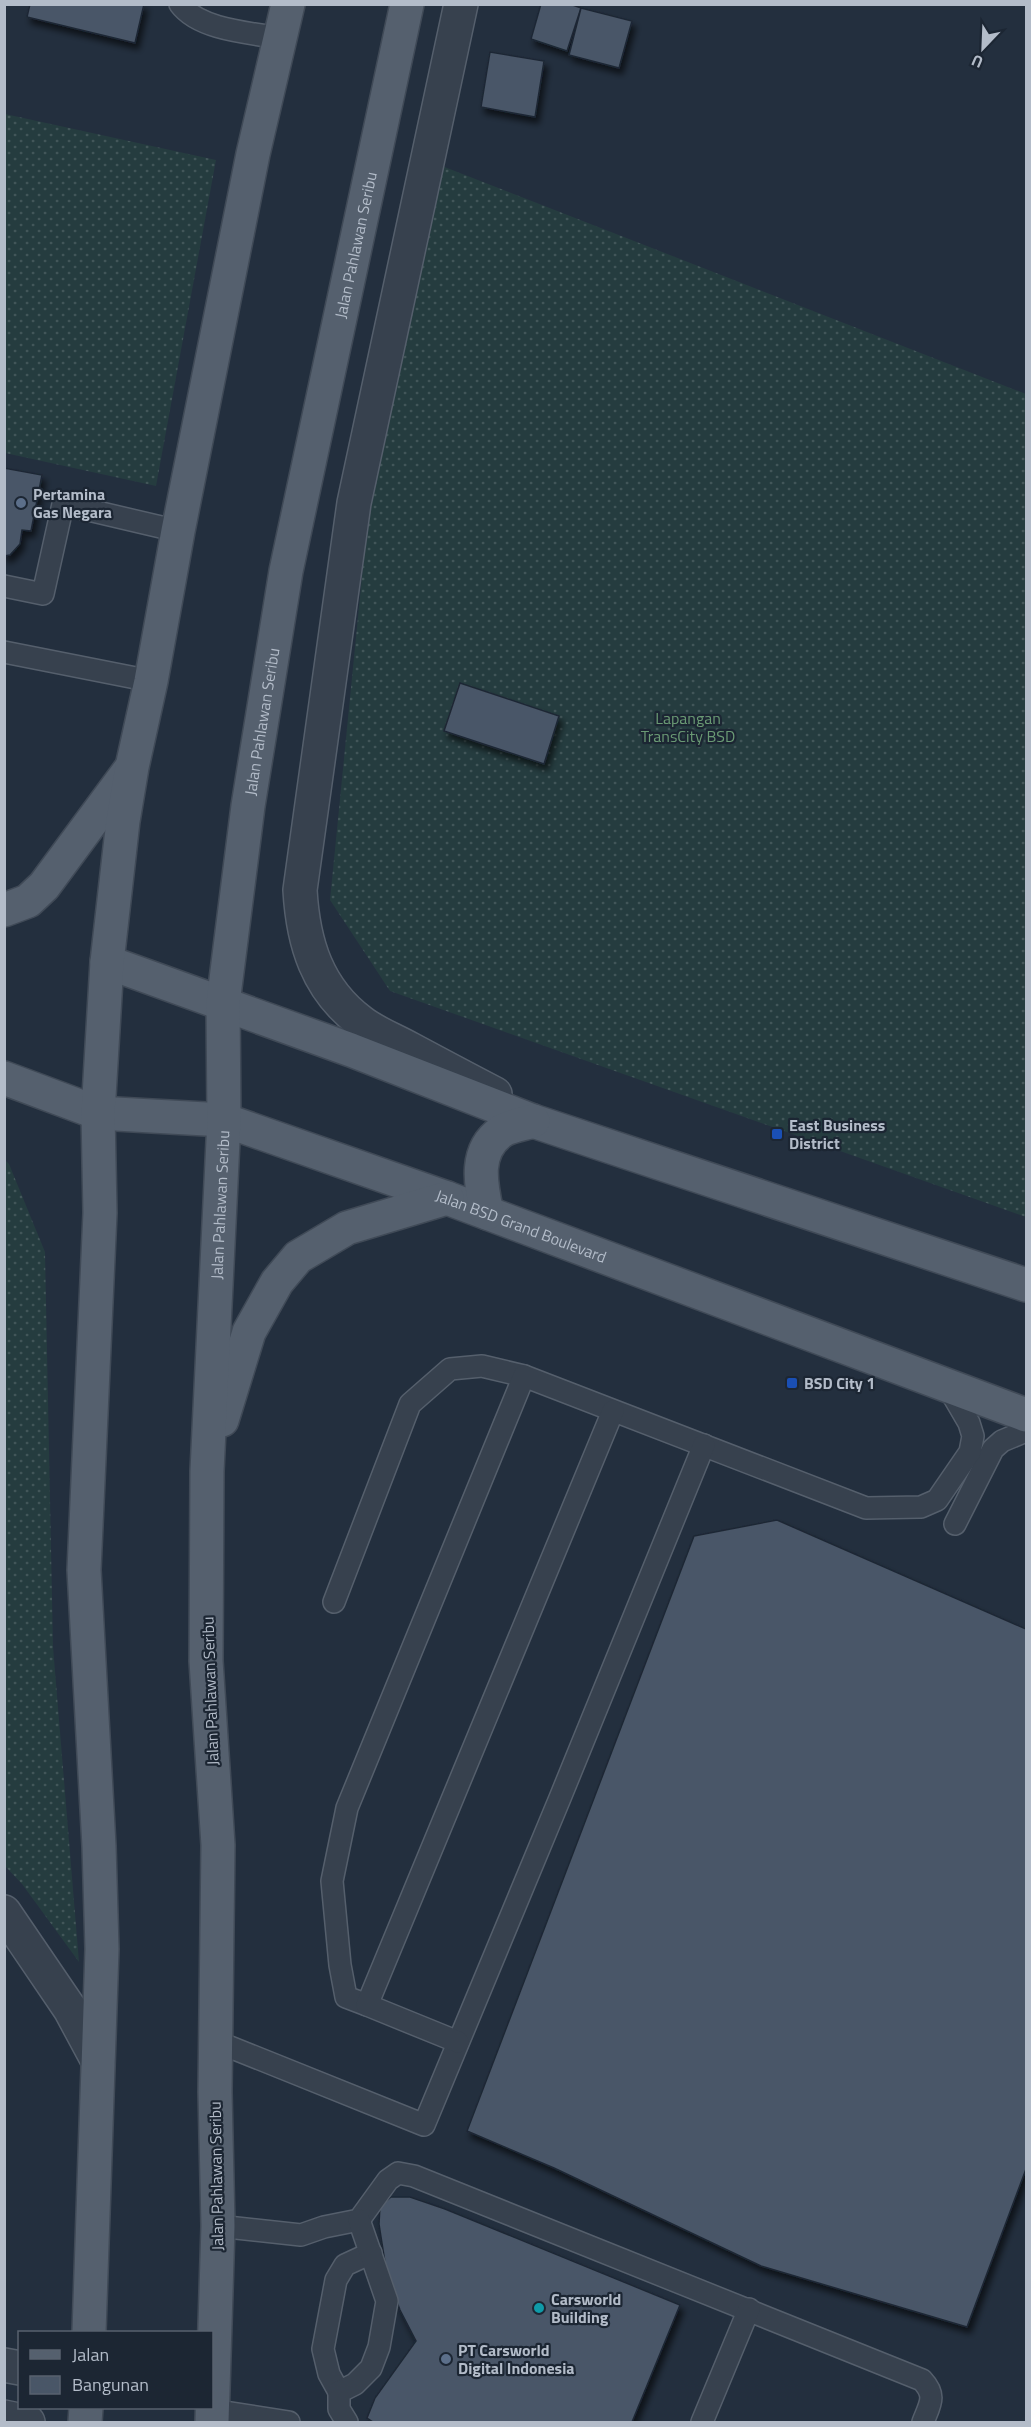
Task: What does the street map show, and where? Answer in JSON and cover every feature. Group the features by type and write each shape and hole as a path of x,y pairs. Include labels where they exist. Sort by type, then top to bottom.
{"main road":[{"path":"89,2331 102,1949 99,1846 84,1570 100,1213 98,1113 107,962 123,821 132,767 151,681 178,531 253,154 288,4"},
{"name":"Jalan Pahlawan Seribu","path":"213,2384 218,2226 215,2041 218,1845 206,1660 207,1472 224,1120 223,1003 248,806 286,572 407,4"},
{"path":"4,910 28,901 44,886 132,767"},
{"path":"107,962 223,1003 533,1121 1026,1286"},
{"name":"Jalan BSD Grand Boulevard","path":"4,1078 98,1113 224,1120 447,1198 948,1388 1026,1415"},
{"path":"487,1213 480,1177 485,1148 502,1130 533,1121"},
{"path":"207,1472 249,1332 277,1282 298,1257 347,1228 447,1198"}],"street":[{"path":"461,4 354,503 300,890 302,922 311,955 321,978 336,999 362,1023 565,1132"},
{"path":"4,1912 70,2009 98,2061"},
{"path":"4,2418 28,2422"}],"lane":[{"path":"180,4 187,14 205,23 281,38"},
{"path":"4,586 44,594 63,504 178,531"},
{"path":"4,652 151,681"},
{"path":"334,1602 411,1404 450,1369 482,1366 524,1376 866,1508 921,1507 937,1500 970,1452 973,1436 969,1423 948,1388"},
{"path":"458,2042 346,1997 340,1965 332,1881 347,1808 524,1376"},
{"path":"367,2005 613,1411"},
{"path":"955,1524 993,1449 1002,1441 1026,1431"},
{"path":"215,2041 424,2125 561,1798 704,1445"},
{"path":"955,1473 976,1482"},
{"path":"218,2226 301,2235 324,2227 359,2220 388,2180 398,2173 414,2176 922,2380 931,2390 931,2401 923,2422"},
{"path":"339,2392 355,2384 371,2368 379,2347 387,2301 359,2220"},
{"path":"347,2422 339,2409 339,2392 329,2374 323,2349 336,2280 345,2265 371,2253"},
{"path":"702,2422 749,2309"},
{"path":"212,2416 290,2422"}],"green space":[{"path":"5,114 216,160 156,486 5,453"},
{"name":"Lapangan TransCity BSD","path":"442,166 1026,394 1026,1217 390,991 330,900 367,526"},
{"path":"5,1160 9,1164 45,1252 53,1647 79,1962 22,1884 5,1866"}],"building":[{"path":"30,4 144,4 135,43 27,17"},
{"path":"541,4 570,4 581,8 567,51 531,39"},
{"path":"581,8 632,21 619,68 569,55"},
{"path":"490,52 544,61 535,117 481,107"},
{"name":"Pertamina Gas Negara","path":"4,468 42,475 31,531 22,530 20,544 10,555 4,556"},
{"path":"460,683 559,716 544,764 444,731"},
{"path":"777,1520 1026,1629 1026,2169 967,2327 761,2266 554,2168 467,2131 694,1536"},
{"name":"Carsworld Building","path":"391,2197 410,2197 445,2209 680,2305 632,2422 373,2422 367,2418 375,2398 416,2341 400,2310 387,2275 379,2224 380,2206"}],"place":[{"name":"Pertamina Gas Negara","path":"21,503"},
{"name":"East Business District","path":"777,1134"},
{"name":"BSD City 1","path":"792,1383"},
{"name":"Carsworld Building","path":"539,2308"},
{"name":"PT Carsworld Digital Indonesia","path":"446,2359"}]}
